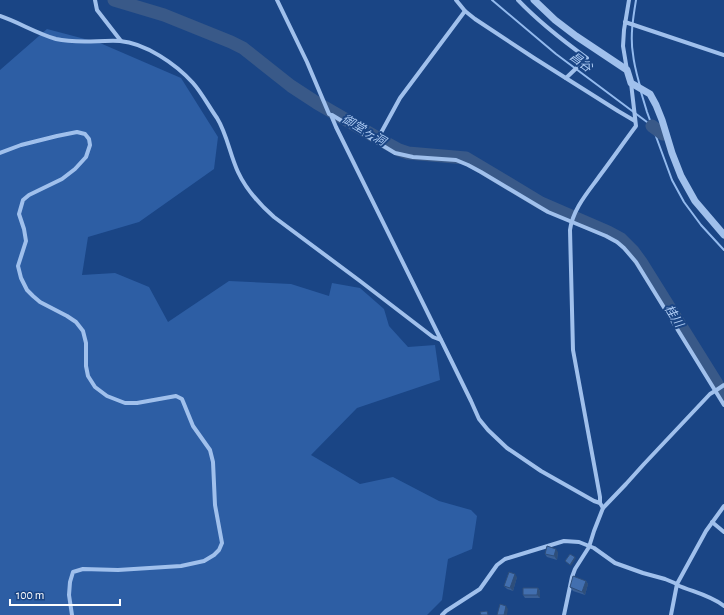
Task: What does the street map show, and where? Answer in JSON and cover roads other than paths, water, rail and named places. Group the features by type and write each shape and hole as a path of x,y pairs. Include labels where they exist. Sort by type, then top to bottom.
{"street":[{"path":"95,0 97,10 121,41"},
{"path":"277,0 307,62 329,114 331,115 479,419 507,448 541,471 600,503"},
{"path":"456,0 465,11 495,33 635,121"},
{"path":"518,0 541,23 587,58 566,78"},
{"path":"534,0 555,20 576,36 627,70"},
{"path":"603,508 600,503 573,350 570,236 571,222 574,213 636,126 631,83 623,46 629,0"},
{"path":"376,142 400,98 465,11"},
{"path":"0,16 56,39 72,41 121,41 143,48 169,62 194,84 220,123 238,172 261,206 433,337 441,340"},
{"path":"625,22 724,55"},
{"path":"631,83 650,94 662,120 681,176 695,201 724,235"},
{"path":"331,115 395,153 425,159 456,160 468,165 548,212 617,242 636,262 724,405"},
{"path":"0,153 21,145 77,132 85,134 90,139 90,145 86,157 75,169 62,179 29,195 23,200 19,214 26,241 18,266 21,278 27,290 40,302 72,319 83,331 86,343 86,366 88,376 95,387 107,396 126,403 137,403 176,396 182,399 193,426 210,450 213,462 215,505 222,543 214,556 204,561 181,566 118,570 83,569 73,572 70,582 72,615"},
{"path":"564,615 572,577 575,569 589,547 603,508 705,399 723,386"},
{"path":"671,615 677,585 712,522 724,506"},
{"path":"712,522 724,532"},
{"path":"442,615 480,589 497,565 505,559 564,540 579,542 594,548 615,563 643,574 665,579 717,600 724,606"}],"waterway":[{"name":"御堂ヶ洞","path":"114,0 164,15 243,48 291,86 317,103 399,150 408,153 466,158 541,203 621,239 641,262 724,395"},
{"name":"昌谷","path":"492,0 556,54 663,134"},
{"path":"636,0 633,21 632,48 640,86"},
{"path":"641,92 672,180 684,202 701,225 724,250"},
{"name":"昌谷","path":"652,126 663,134"}],"water label":[{"name":"桂川","path":"674,316"}]}
